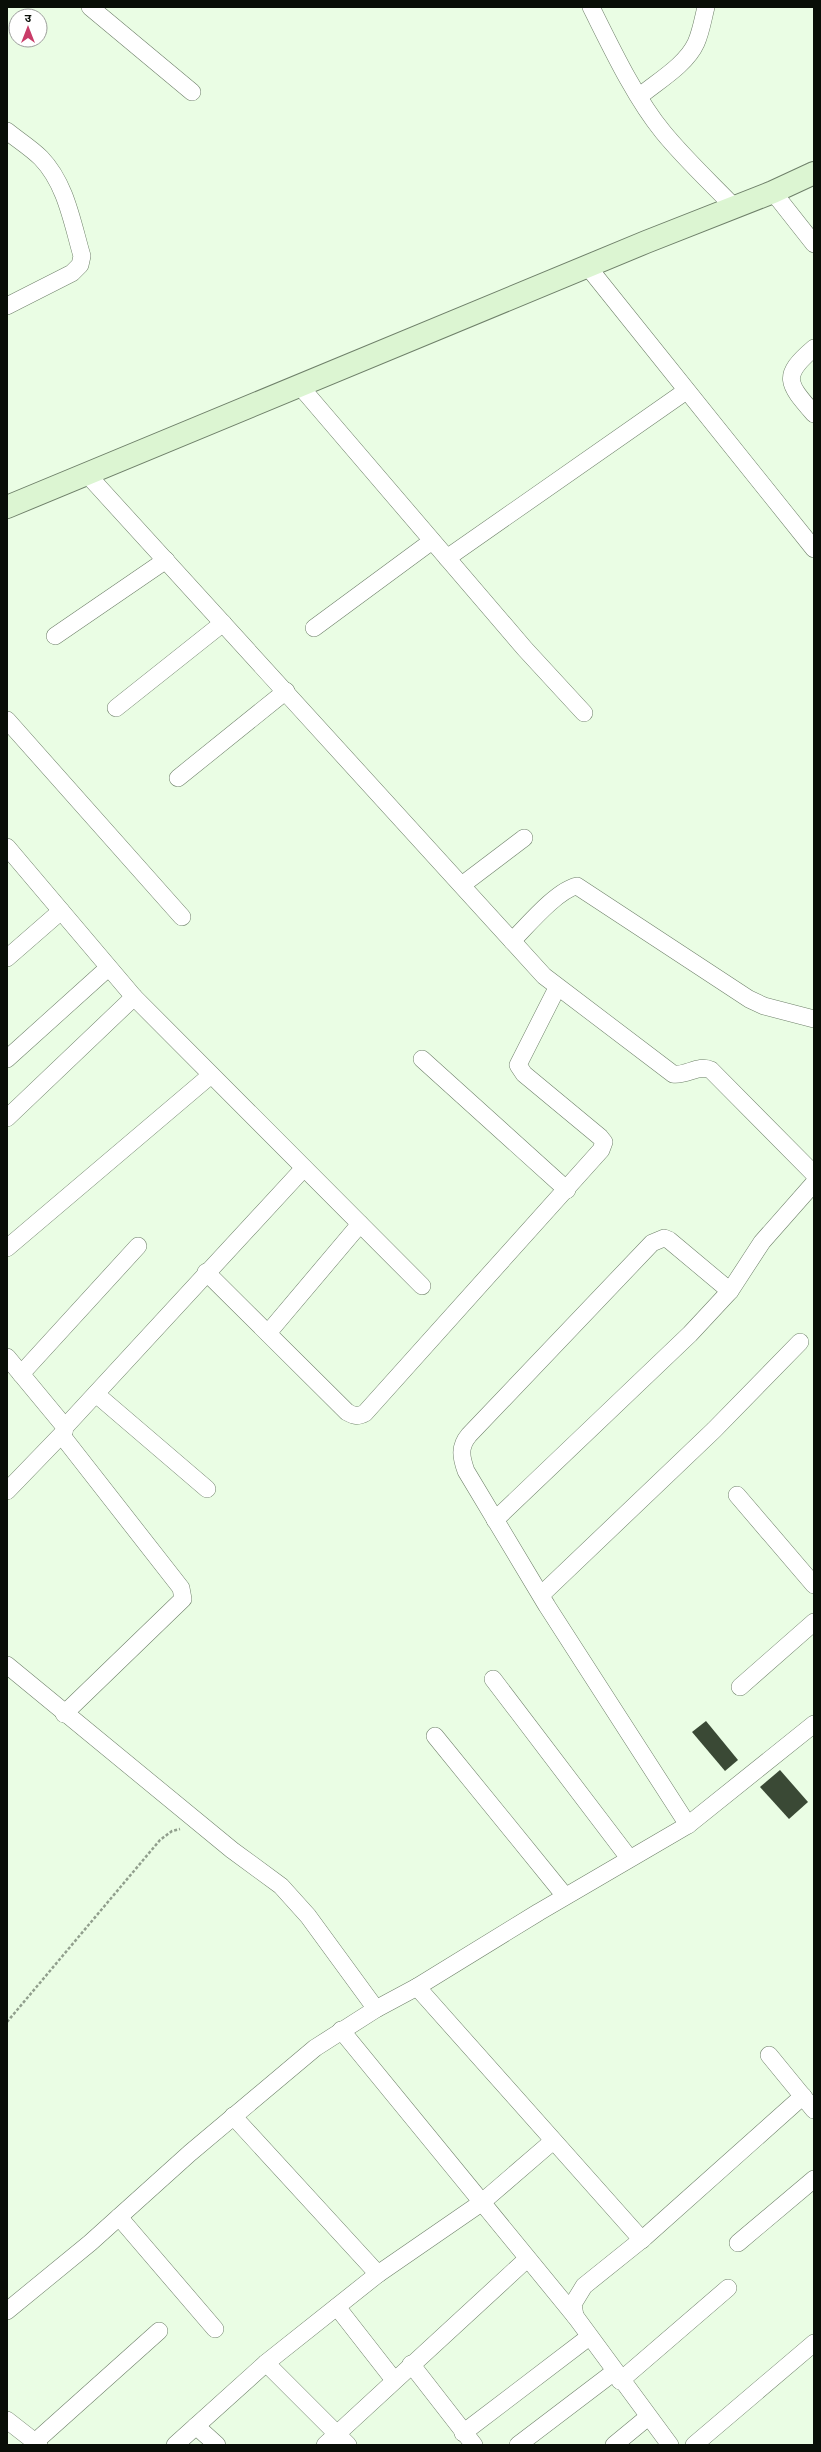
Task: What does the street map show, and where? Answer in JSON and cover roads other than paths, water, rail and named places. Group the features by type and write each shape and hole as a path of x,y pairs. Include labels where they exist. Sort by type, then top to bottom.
{"street":[{"path":"90,7 192,92"},
{"path":"591,7 640,96 663,133 735,208"},
{"path":"640,96 670,72 691,52 696,42 706,7"},
{"path":"7,131 40,158 53,173 63,189 82,256 80,265 72,273 7,306"},
{"path":"7,507 646,242 735,208 814,173"},
{"path":"773,192 814,244"},
{"path":"588,267 814,549"},
{"path":"814,348 796,363 791,375 792,385 814,414"},
{"path":"299,385 525,649 584,713"},
{"path":"447,558 686,391"},
{"path":"86,473 512,941 558,988 618,1030 673,1074 684,1073 700,1067 711,1070 814,1174"},
{"path":"314,628 432,541"},
{"path":"55,636 166,560"},
{"path":"116,708 223,623"},
{"path":"178,778 286,691"},
{"path":"7,720 182,917"},
{"path":"462,885 524,838"},
{"path":"7,847 108,968 134,996 422,1286"},
{"path":"512,941 561,894 570,887 577,886 749,999 764,1006 814,1019"},
{"path":"7,958 61,911"},
{"path":"7,1059 108,968"},
{"path":"206,1272 346,1412 353,1416 360,1416 446,1325 596,1158 604,1142 524,1074 518,1065 558,988"},
{"path":"7,1118 134,996"},
{"path":"422,1060 567,1190"},
{"path":"7,1248 211,1074"},
{"path":"7,1491 65,1430 206,1272 304,1168"},
{"path":"495,1520 690,1334 730,1291 762,1242 814,1183"},
{"path":"268,1333 360,1224"},
{"path":"688,1825 541,1595 466,1471 461,1458 464,1441 652,1243 664,1238 669,1240 730,1291"},
{"path":"21,1374 138,1246"},
{"path":"541,1595 714,1430 800,1342"},
{"path":"7,1357 65,1430"},
{"path":"96,1394 207,1490"},
{"path":"64,1714 179,1604 183,1598 183,1593 63,1437 65,1430"},
{"path":"737,1495 814,1585"},
{"path":"740,1687 814,1622"},
{"path":"7,1665 64,1714 202,1826 232,1850 266,1873 285,1890 308,1916 376,2009"},
{"path":"493,1679 629,1858"},
{"path":"7,2311 120,2217 233,2116 315,2048 341,2030 417,1987 565,1896 688,1825 814,1724"},
{"path":"435,1736 565,1896"},
{"path":"417,1987 642,2240"},
{"path":"341,2030 575,2316 617,2376 670,2445"},
{"path":"769,2055 814,2110"},
{"path":"575,2316 573,2304 584,2286 642,2240 803,2096"},
{"path":"233,2116 378,2274"},
{"path":"175,2445 266,2362 378,2274 481,2203 553,2141"},
{"path":"738,2243 814,2179"},
{"path":"120,2217 215,2329"},
{"path":"266,2362 337,2441 394,2380 527,2259"},
{"path":"518,2445 617,2376 728,2288"},
{"path":"337,2307 394,2380"},
{"path":"7,2420 37,2443 159,2331"},
{"path":"411,2364 468,2439 590,2337"},
{"path":"694,2445 814,2342"},
{"path":"614,2445 648,2417"},
{"path":"196,2426 217,2445"}]}
